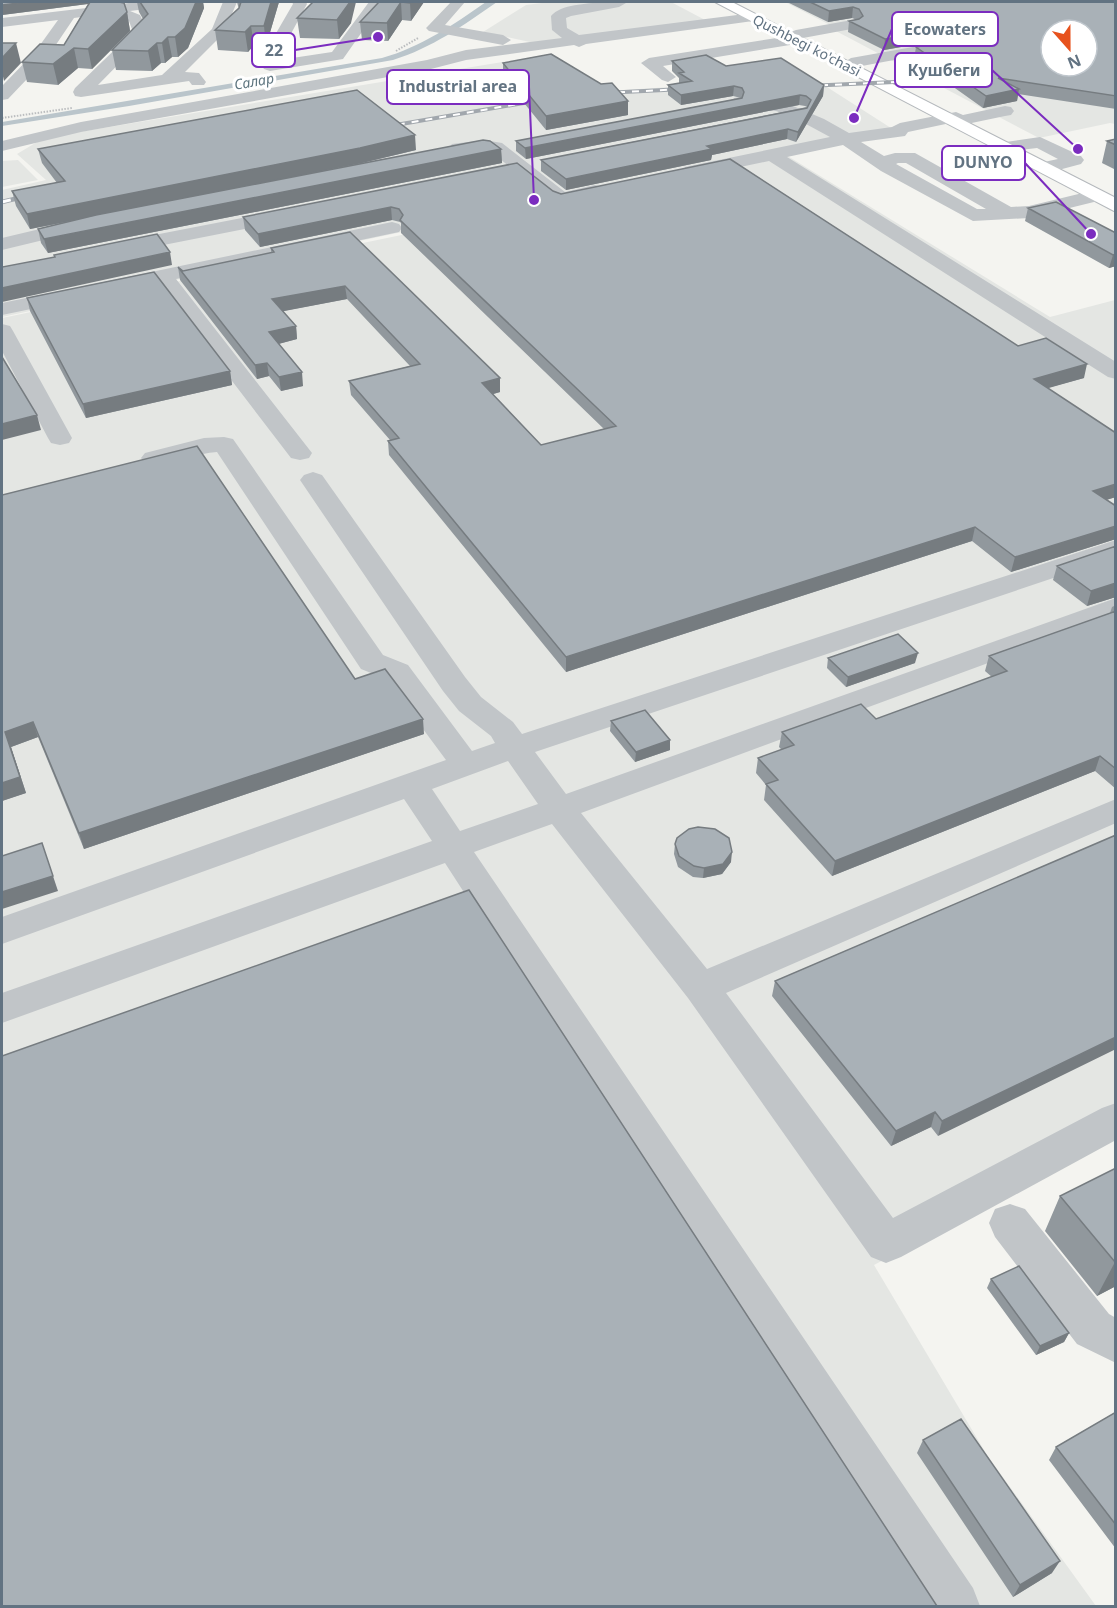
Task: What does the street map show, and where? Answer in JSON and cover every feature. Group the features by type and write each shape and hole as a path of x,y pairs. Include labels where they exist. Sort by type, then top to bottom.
{"main road":[{"name":"Qushbegi ko'chasi","path":"726,2 1012,146"},
{"name":"Qushbegi ko'chasi","path":"796,37 851,63 1116,206"},
{"path":"1051,166 1116,199"}],"street":[{"path":"2,22 170,2"},
{"path":"167,80 219,30 230,2"},
{"path":"299,2 300,4 272,54 270,66 337,56 376,2"},
{"path":"458,2 457,6 434,28 534,45"},
{"path":"579,42 560,30 558,16 567,12 619,3"},
{"path":"116,8 119,12 135,18 141,33 81,92 193,76 198,82"},
{"path":"2,95 41,55 67,18 66,14"},
{"path":"2,146 81,127 427,65 466,55 756,17"},
{"path":"668,78 649,63 852,26"},
{"path":"910,40 928,49"},
{"path":"851,63 958,44"},
{"path":"718,106 742,101 761,102 799,112 965,212 980,215 1029,212 1095,196"},
{"path":"678,174 872,134 899,132 900,128 1005,111"},
{"path":"753,122 799,112"},
{"path":"872,134 1009,214"},
{"path":"444,152 476,145 496,147 519,142"},
{"path":"1012,146 1040,142 1075,160 1051,166"},
{"path":"496,147 561,198 608,188"},
{"path":"772,155 1116,372"},
{"path":"888,167 885,162 888,160 909,157"},
{"path":"502,173 547,164"},
{"path":"98,252 306,211"},
{"path":"2,244 99,221"},
{"path":"2,309 392,228"},
{"path":"162,275 306,467 454,684 470,704 502,729 559,809 700,988 886,1243 1116,1120"},
{"path":"2,331 60,438"},
{"path":"125,466 204,446 224,444 372,662 397,672 466,765"},
{"path":"2,930 515,747 1116,548"},
{"path":"2,1008 559,809 1116,606"},
{"path":"412,785 955,1606"},
{"path":"700,988 1116,810"},
{"path":"1010,1223 1108,1329"}],"shaded area":[{"path":"550,2 671,2 707,21 539,44 483,32 526,5"},
{"path":"785,2 1115,2 1115,124 1110,123 1039,138 834,30 838,29"},
{"path":"550,54 607,91 703,85 805,73 891,128 2,317 2,190 46,180 17,154 37,142 67,134"},
{"path":"786,155 1050,317 1115,300 1115,1137 874,1265 987,1455 1096,1606 2,1606 2,318"},
{"path":"18,160 38,180 2,187 2,161"}],"water":[{"name":"Салар","path":"486,2 497,2 434,42 393,60 2,126 2,122 382,58 423,42"}],"building":[{"path":"2,2 27,2 2,5"},
{"path":"90,2 124,3 127,12 88,49 74,48 53,64 22,62 40,44 64,45"},
{"path":"140,2 196,2 185,28 175,37 168,37 148,51 112,50 148,14"},
{"path":"241,2 271,2 264,26 251,26 245,32 215,30 239,8"},
{"path":"313,2 350,2 337,20 297,18"},
{"path":"379,2 401,2 387,23 360,22"},
{"path":"810,2 1116,2 1116,96 998,78 1019,89 986,96 916,47 966,38 970,34 967,28 960,26 885,39 849,21 863,16 859,9 853,7 829,11"},
{"path":"2,43 16,43 2,58"},
{"path":"551,54 601,84 612,83 628,101 546,116 503,63"},
{"path":"706,55 726,66 781,58 824,85 798,132 788,129 707,146 712,149 566,179 541,160 807,108 811,100 800,95 525,148 516,141 742,98 744,92 742,88 734,86 681,95 668,85 692,81 679,73 684,72 672,61"},
{"path":"357,90 415,135 27,214 12,191 65,181 38,149"},
{"path":"1116,139 1116,145 1107,141"},
{"path":"483,140 490,141 501,149 44,239 38,229 96,215"},
{"path":"730,159 1018,346 1046,338 1087,364 1034,379 1116,433 1116,484 1093,491 1116,506 1116,526 1015,557 975,527 566,657 388,441 399,438 349,381 420,364 345,286 272,299 296,326 269,332 302,372 279,377 267,363 255,365 178,267 183,271 274,252 271,248 350,232 500,378 482,383 541,445 616,426 400,220 403,215 399,209 391,207 258,234 243,217 517,163 553,191 561,194"},
{"path":"1056,202 1116,233 1116,254 1113,255 1028,208"},
{"path":"157,234 170,252 2,288 2,267"},
{"path":"154,272 230,371 83,404 27,298"},
{"path":"2,357 37,415 2,424"},
{"path":"197,446 355,679 385,669 423,719 79,833 33,722 5,732 20,777 2,783 2,495"},
{"path":"1116,546 1116,583 1091,591 1057,566"},
{"path":"1116,611 1116,769 1100,756 835,861 766,784 778,780 758,758 794,745 782,732 861,704 876,719 1007,671 989,656"},
{"path":"898,634 918,653 848,677 828,658"},
{"path":"645,710 670,740 636,752 611,721"},
{"path":"698,827 715,829 729,838 732,852 723,864 704,868 694,866 679,856 675,844 677,838 689,829"},
{"path":"1116,835 1116,1037 942,1121 935,1112 896,1131 775,981"},
{"path":"42,843 53,876 2,892 2,856"},
{"path":"469,890 937,1606 2,1606 2,1056"},
{"path":"1116,1168 1116,1262 1115,1262 1060,1196"},
{"path":"1019,1266 1069,1333 1040,1346 991,1279"},
{"path":"1116,1412 1116,1525 1056,1447"},
{"path":"961,1419 1060,1561 1020,1585 923,1440"}],"railway":[{"path":"807,86 960,79"},
{"path":"604,93 684,89"},
{"path":"384,127 541,100"},
{"path":"2,202 31,195"}],"place":[{"name":"22","path":"378,37"},
{"name":"Ecowaters","path":"854,118"},
{"name":"Кушбеги","path":"1078,149"},
{"name":"Industrial area","path":"534,200"},
{"name":"DUNYO","path":"1091,234"}]}
